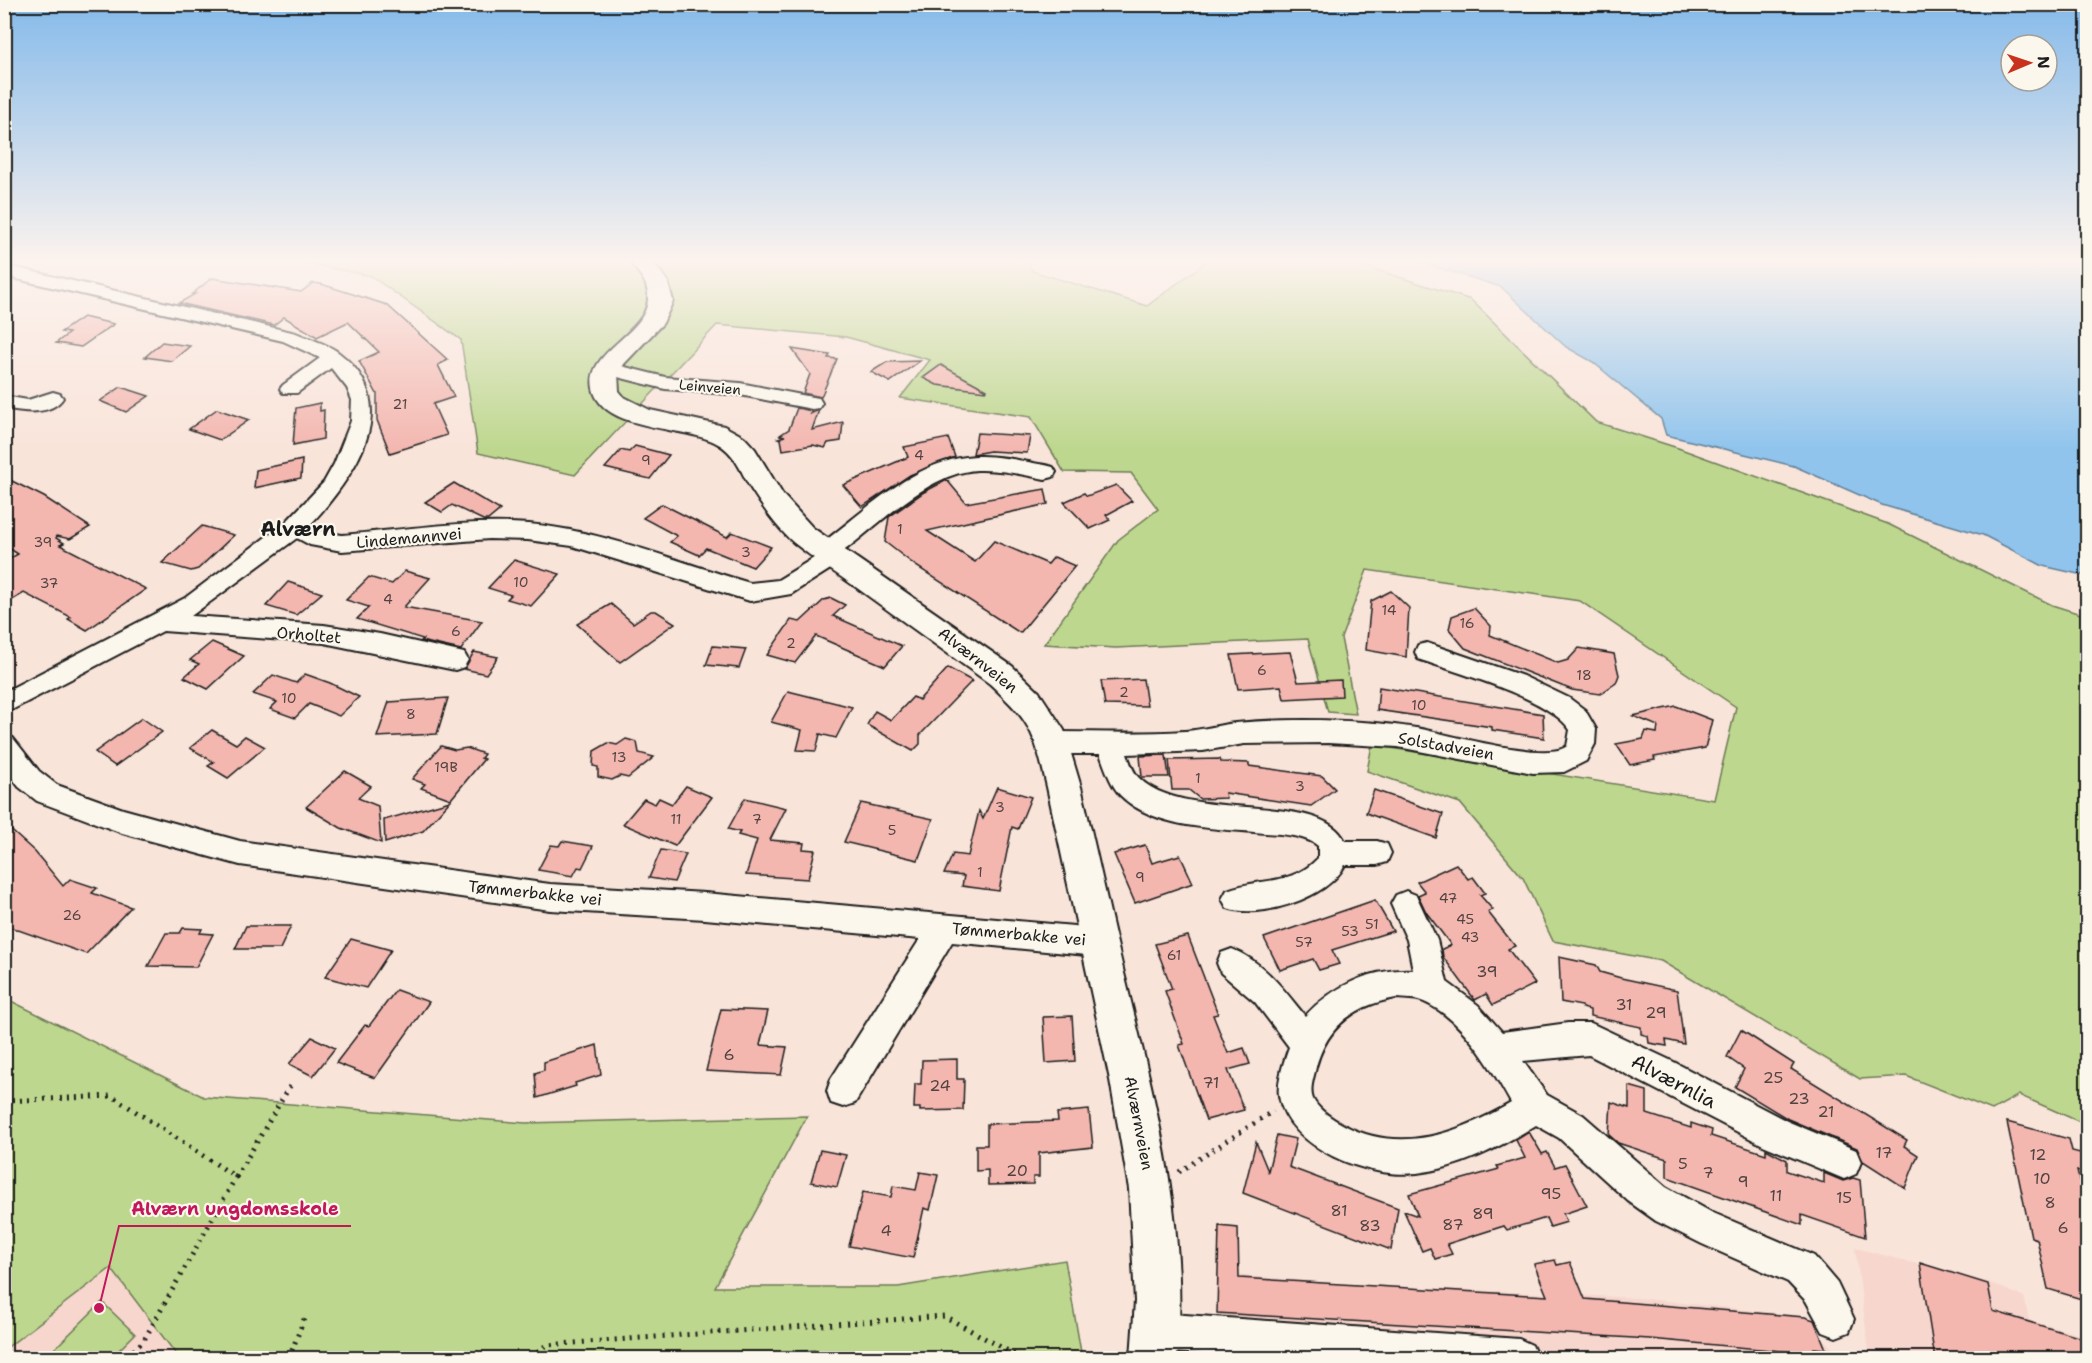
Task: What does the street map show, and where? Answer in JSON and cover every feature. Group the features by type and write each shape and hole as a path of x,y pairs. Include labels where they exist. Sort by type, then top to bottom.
{"main road":[{"path":"609,369 648,323"},
{"name":"Alværnveien","path":"609,369 606,390 611,399 621,408 640,415 701,426 731,440 744,452 764,488 788,520 829,555 1001,675 1036,711 1053,742 1097,942 1126,1056 1152,1188 1158,1256 1156,1345"}],"street":[{"path":"4,704 194,603 295,527 332,487 345,464 361,421 362,400 357,386 333,358 321,350 289,337 229,323"},
{"path":"290,389 333,358"},
{"name":"Leinveien","path":"609,369 665,383 740,388 812,404"},
{"path":"4,402 30,407 53,398"},
{"name":"Lindemannvei","path":"295,527 318,539 342,543 489,531 547,534 573,538 750,591 783,588 829,555 895,499 952,469 980,463 1046,472"},
{"name":"Orholtet","path":"162,622 203,628 306,632 377,641 454,660"},
{"name":"Solstadveien","path":"1053,742 1110,744 1204,740 1226,735 1332,731 1412,739 1535,762 1565,761 1578,753 1583,740 1583,730 1579,720 1566,709 1509,681 1427,652"},
{"path":"1110,744 1130,787 1153,804 1183,811 1270,820 1314,829 1328,836 1333,853 1332,862 1325,871 1298,889 1264,897 1237,899"},
{"name":"Tømmerbakke vei","path":"4,746 30,779 47,794 122,821 240,853 550,897 705,906 1097,942"},
{"path":"1333,853 1377,853"},
{"path":"1406,904 1422,940 1433,990"},
{"path":"843,1091 945,927"},
{"path":"1232,963 1266,993 1306,1043"},
{"path":"1534,1107 1470,1144 1449,1151 1395,1158 1350,1146 1328,1135 1307,1120 1295,1095 1306,1043 1318,1025 1345,1001 1361,992 1392,984 1421,986 1433,990 1451,1002 1496,1049 1534,1107 1560,1119 1638,1189 1677,1214 1715,1233 1795,1264 1822,1290 1836,1319"},
{"name":"Alværnlia","path":"1496,1049 1568,1039 1591,1039 1660,1072 1736,1114 1844,1162"},
{"path":"1156,1345 1519,1359"}],"path":[{"path":"126,1359 144,1340 292,1081"},
{"path":"1152,1188 1241,1134 1295,1095"},
{"path":"4,1101 112,1096 236,1177"},
{"path":"289,1359 306,1314"},
{"path":"532,1359 546,1345 944,1316 1021,1359"}],"shaded area":[{"path":"1855,1248 1988,1282 2024,1297 2029,1320 2087,1337 2087,1358 1870,1358"},
{"path":"111,1268 179,1358 5,1358 5,1349"},
{"path":"1216,1273 1330,1283 1638,1298 1803,1316 1832,1348 1852,1358 1225,1358 1218,1312"}],"green space":[{"path":"437,323 1494,323 1596,422 1678,448 1888,524 2052,605 2087,616 2087,1125 2019,1095 1992,1110 1906,1076 1860,1079 1661,961 1553,941 1523,878 1460,803 1367,771 1372,745 1714,800 1736,707 1580,601 1367,570 1341,638 1356,714 1328,712 1308,639 1116,648 1044,644 1118,540 1158,509 1131,473 1064,472 1031,417 900,398 930,360 846,337 717,325 575,475 478,453 461,340"},
{"path":"5,998 204,1097 525,1123 807,1116 715,1287 898,1287 1065,1260 1082,1358 810,1358 817,1350 711,1358 179,1358 111,1268 5,1349"},
{"path":"102,1302 135,1334 111,1358 45,1358"}],"water":[{"path":"1540,323 2087,323 2087,576 2043,566 1983,535 1882,505 1794,466 1666,435 1661,419 1593,362 1566,347"}],"building":[{"path":"75,323 114,324 81,347 56,343 69,333 61,332"},
{"path":"293,323 347,323 317,337"},
{"path":"349,323 407,323 448,360 438,365 454,397 433,404 447,435 390,453 377,420 377,394 359,361 379,352"},
{"path":"162,342 190,346 172,361 145,357"},
{"path":"792,349 830,355 828,358 837,359 821,397 803,393 810,374"},
{"path":"920,361 890,382 871,372 887,362"},
{"path":"941,365 987,390 937,385 923,378"},
{"path":"121,387 149,396 126,412 100,401"},
{"path":"320,403 320,411 324,410 323,439 293,445 296,408"},
{"path":"797,408 812,411 810,414 819,410 812,430 843,422 841,441 828,443 825,448 813,445 783,450 781,439 778,438 785,436 780,435 789,429"},
{"path":"217,409 249,420 220,440 189,429"},
{"path":"977,433 1030,436 1027,453 990,451 973,454"},
{"path":"948,438 955,457 910,475 862,507 843,485 908,457 904,447"},
{"path":"635,446 669,455 650,479 605,468 621,450 629,452"},
{"path":"302,460 301,478 254,488 256,470"},
{"path":"4,477 44,497 90,527 70,539 57,536 56,538 64,543 60,545 146,589 87,630 68,619 71,617 24,593 4,605 4,562 18,554 4,545"},
{"path":"947,480 966,503 1045,489 1048,504 927,531 975,562 994,541 1048,564 1054,557 1075,566 1020,633 916,566 885,542 889,517 924,492"},
{"path":"454,483 500,510 488,520 483,520 452,505 442,512 425,502"},
{"path":"1116,485 1132,501 1106,515 1110,520 1090,529 1064,502 1084,493 1087,496"},
{"path":"662,504 727,537 732,532 771,547 753,567 706,548 699,555 670,542 677,536 643,518"},
{"path":"202,526 234,535 198,569 191,571 162,563"},
{"path":"514,560 560,574 531,606 507,599 511,595 488,588"},
{"path":"405,571 430,578 404,607 482,621 461,650 421,641 423,639 357,619 369,607 346,600 369,577 392,584"},
{"path":"288,582 322,593 296,615 266,606"},
{"path":"1391,591 1409,608 1406,657 1366,650 1371,601"},
{"path":"831,598 845,605 833,616 902,646 885,666 816,636 795,663 767,655 791,620 800,622 824,600"},
{"path":"611,604 633,623 651,611 656,611 675,623 620,662 577,624"},
{"path":"1474,608 1491,626 1490,635 1558,663 1568,660 1579,648 1614,654 1619,675 1616,683 1600,694 1572,690 1465,648 1449,629 1452,616"},
{"path":"212,642 244,656 208,689 184,677 199,664 190,660"},
{"path":"713,646 746,649 739,668 706,665"},
{"path":"474,652 498,657 486,674 464,669"},
{"path":"1290,652 1298,682 1341,680 1342,696 1284,699 1281,686 1238,689 1231,655"},
{"path":"948,668 972,681 920,735 920,744 913,751 867,725 875,711 891,720 913,697 919,700"},
{"path":"305,674 359,697 339,716 309,704 295,718 270,709 277,702 253,694 273,675 296,683"},
{"path":"1143,679 1147,706 1105,705 1101,681"},
{"path":"1379,687 1543,714 1544,738 1492,730 1492,727 1377,710"},
{"path":"788,691 852,707 836,738 820,734 816,751 797,750 802,730 771,722"},
{"path":"448,698 437,734 377,737 389,702"},
{"path":"1676,706 1712,720 1705,748 1654,757 1655,760 1630,765 1616,744 1643,739 1646,731 1657,733 1658,726 1633,716"},
{"path":"142,718 162,732 115,766 95,752"},
{"path":"212,730 236,744 245,736 265,747 228,778 208,766 214,762 190,748"},
{"path":"626,739 637,742 639,753 654,757 628,778 620,776 612,780 598,777 598,767 593,766 594,751 608,743 617,745"},
{"path":"441,746 455,750 467,748 484,754 481,758 484,759 451,799 421,788 425,784 412,779"},
{"path":"1166,755 1169,777 1142,777 1140,756"},
{"path":"1220,759 1221,762 1249,763 1249,766 1322,776 1335,789 1311,806 1225,793 1226,798 1200,799 1189,790 1172,790 1169,760"},
{"path":"345,771 371,786 358,798 378,806 381,843 341,828 306,807"},
{"path":"686,786 712,797 675,846 623,824 644,799 655,804 659,798 672,804"},
{"path":"997,787 1031,797 1018,829 1012,827 999,891 962,886 964,876 944,874 953,854 968,856 979,811 983,819"},
{"path":"1374,790 1443,814 1436,838 1366,813"},
{"path":"745,798 786,808 770,840 804,843 803,849 815,850 808,879 746,875 757,840 738,835 740,832 728,829"},
{"path":"450,801 423,831 385,843 384,820"},
{"path":"861,803 933,819 918,860 844,842"},
{"path":"4,824 35,852 63,886 70,879 97,888 92,893 131,907 86,954 4,925"},
{"path":"562,841 593,846 582,868 578,867 573,876 538,870 551,845 559,846"},
{"path":"1145,845 1152,863 1180,855 1193,883 1135,903 1114,854"},
{"path":"661,850 686,854 674,882 649,878"},
{"path":"1456,864 1468,879 1473,877 1485,893 1480,895 1493,910 1488,912 1515,946 1508,949 1535,984 1493,1005 1486,994 1475,1000 1443,957 1442,949 1451,945 1426,912 1418,895 1425,892 1417,882"},
{"path":"1375,900 1393,931 1332,950 1339,964 1319,970 1313,959 1280,970 1264,938"},
{"path":"246,926 291,926 280,949 235,949"},
{"path":"183,928 202,929 200,933 213,934 196,967 148,966 166,933 180,933"},
{"path":"1188,936 1218,1014 1213,1015 1228,1053 1244,1048 1250,1064 1228,1070 1244,1110 1206,1120 1179,1045 1184,1044 1165,991 1172,989 1155,944"},
{"path":"351,939 391,950 366,988 325,977"},
{"path":"1559,957 1596,965 1600,972 1621,978 1677,990 1684,1044 1666,1040 1667,1046 1649,1043 1648,1036 1641,1034 1641,1027 1590,1016 1590,1010 1582,1006 1561,1002"},
{"path":"396,990 429,1002 375,1078 336,1063 365,1025 369,1026"},
{"path":"721,1009 768,1011 760,1045 787,1047 781,1075 706,1071"},
{"path":"1072,1016 1075,1061 1046,1063 1043,1017"},
{"path":"1741,1030 1794,1064 1791,1069 1907,1140 1904,1146 1918,1155 1905,1188 1863,1161 1857,1148 1788,1119 1735,1087 1744,1069 1727,1057"},
{"path":"312,1037 335,1048 313,1076 289,1064"},
{"path":"597,1045 601,1075 575,1083 576,1086 537,1098 535,1073 544,1070 544,1062"},
{"path":"957,1059 957,1079 964,1079 963,1110 920,1111 920,1108 914,1108 915,1084 921,1084 922,1060"},
{"path":"1629,1086 1647,1091 1647,1114 1691,1128 1691,1123 1712,1130 1711,1136 1766,1154 1766,1149 1787,1160 1787,1171 1824,1183 1824,1173 1843,1181 1853,1178 1860,1180 1865,1237 1802,1215 1802,1225 1667,1177 1667,1159 1618,1143 1609,1135 1611,1102 1629,1108"},
{"path":"1089,1110 1093,1147 1039,1153 1039,1177 1033,1177 1033,1184 988,1185 988,1170 976,1171 976,1145 987,1145 987,1124 1058,1121 1057,1113"},
{"path":"2007,1122 2069,1139 2072,1151 2088,1155 2088,1174 2077,1171 2088,1214 2088,1301 2048,1289 2037,1239 2031,1237"},
{"path":"1529,1132 1542,1154 1547,1152 1555,1167 1565,1164 1587,1206 1563,1214 1567,1222 1550,1227 1546,1218 1507,1230 1504,1226 1447,1244 1452,1254 1435,1259 1430,1248 1422,1251 1404,1211 1418,1216 1409,1194 1499,1169 1497,1166 1525,1158 1516,1140"},
{"path":"1277,1135 1296,1139 1289,1167 1398,1208 1391,1250 1243,1193 1256,1142 1268,1171"},
{"path":"820,1150 846,1155 837,1187 811,1182"},
{"path":"920,1172 938,1175 930,1210 924,1208 913,1258 849,1246 863,1192 891,1197 893,1186 916,1190"},
{"path":"1219,1226 1238,1228 1239,1278 1547,1296 1534,1264 1555,1260 1557,1265 1570,1262 1585,1299 1805,1317 1814,1320 1826,1349 1814,1348 1816,1354 1650,1339 1217,1313"},
{"path":"1920,1263 1988,1284 1993,1311 2088,1340 2088,1359 1935,1359"}],"place":[{"name":"Alværn ungdomsskole","path":"99,1308"}],"district":[{"name":"Alværn","path":"298,529"}]}
